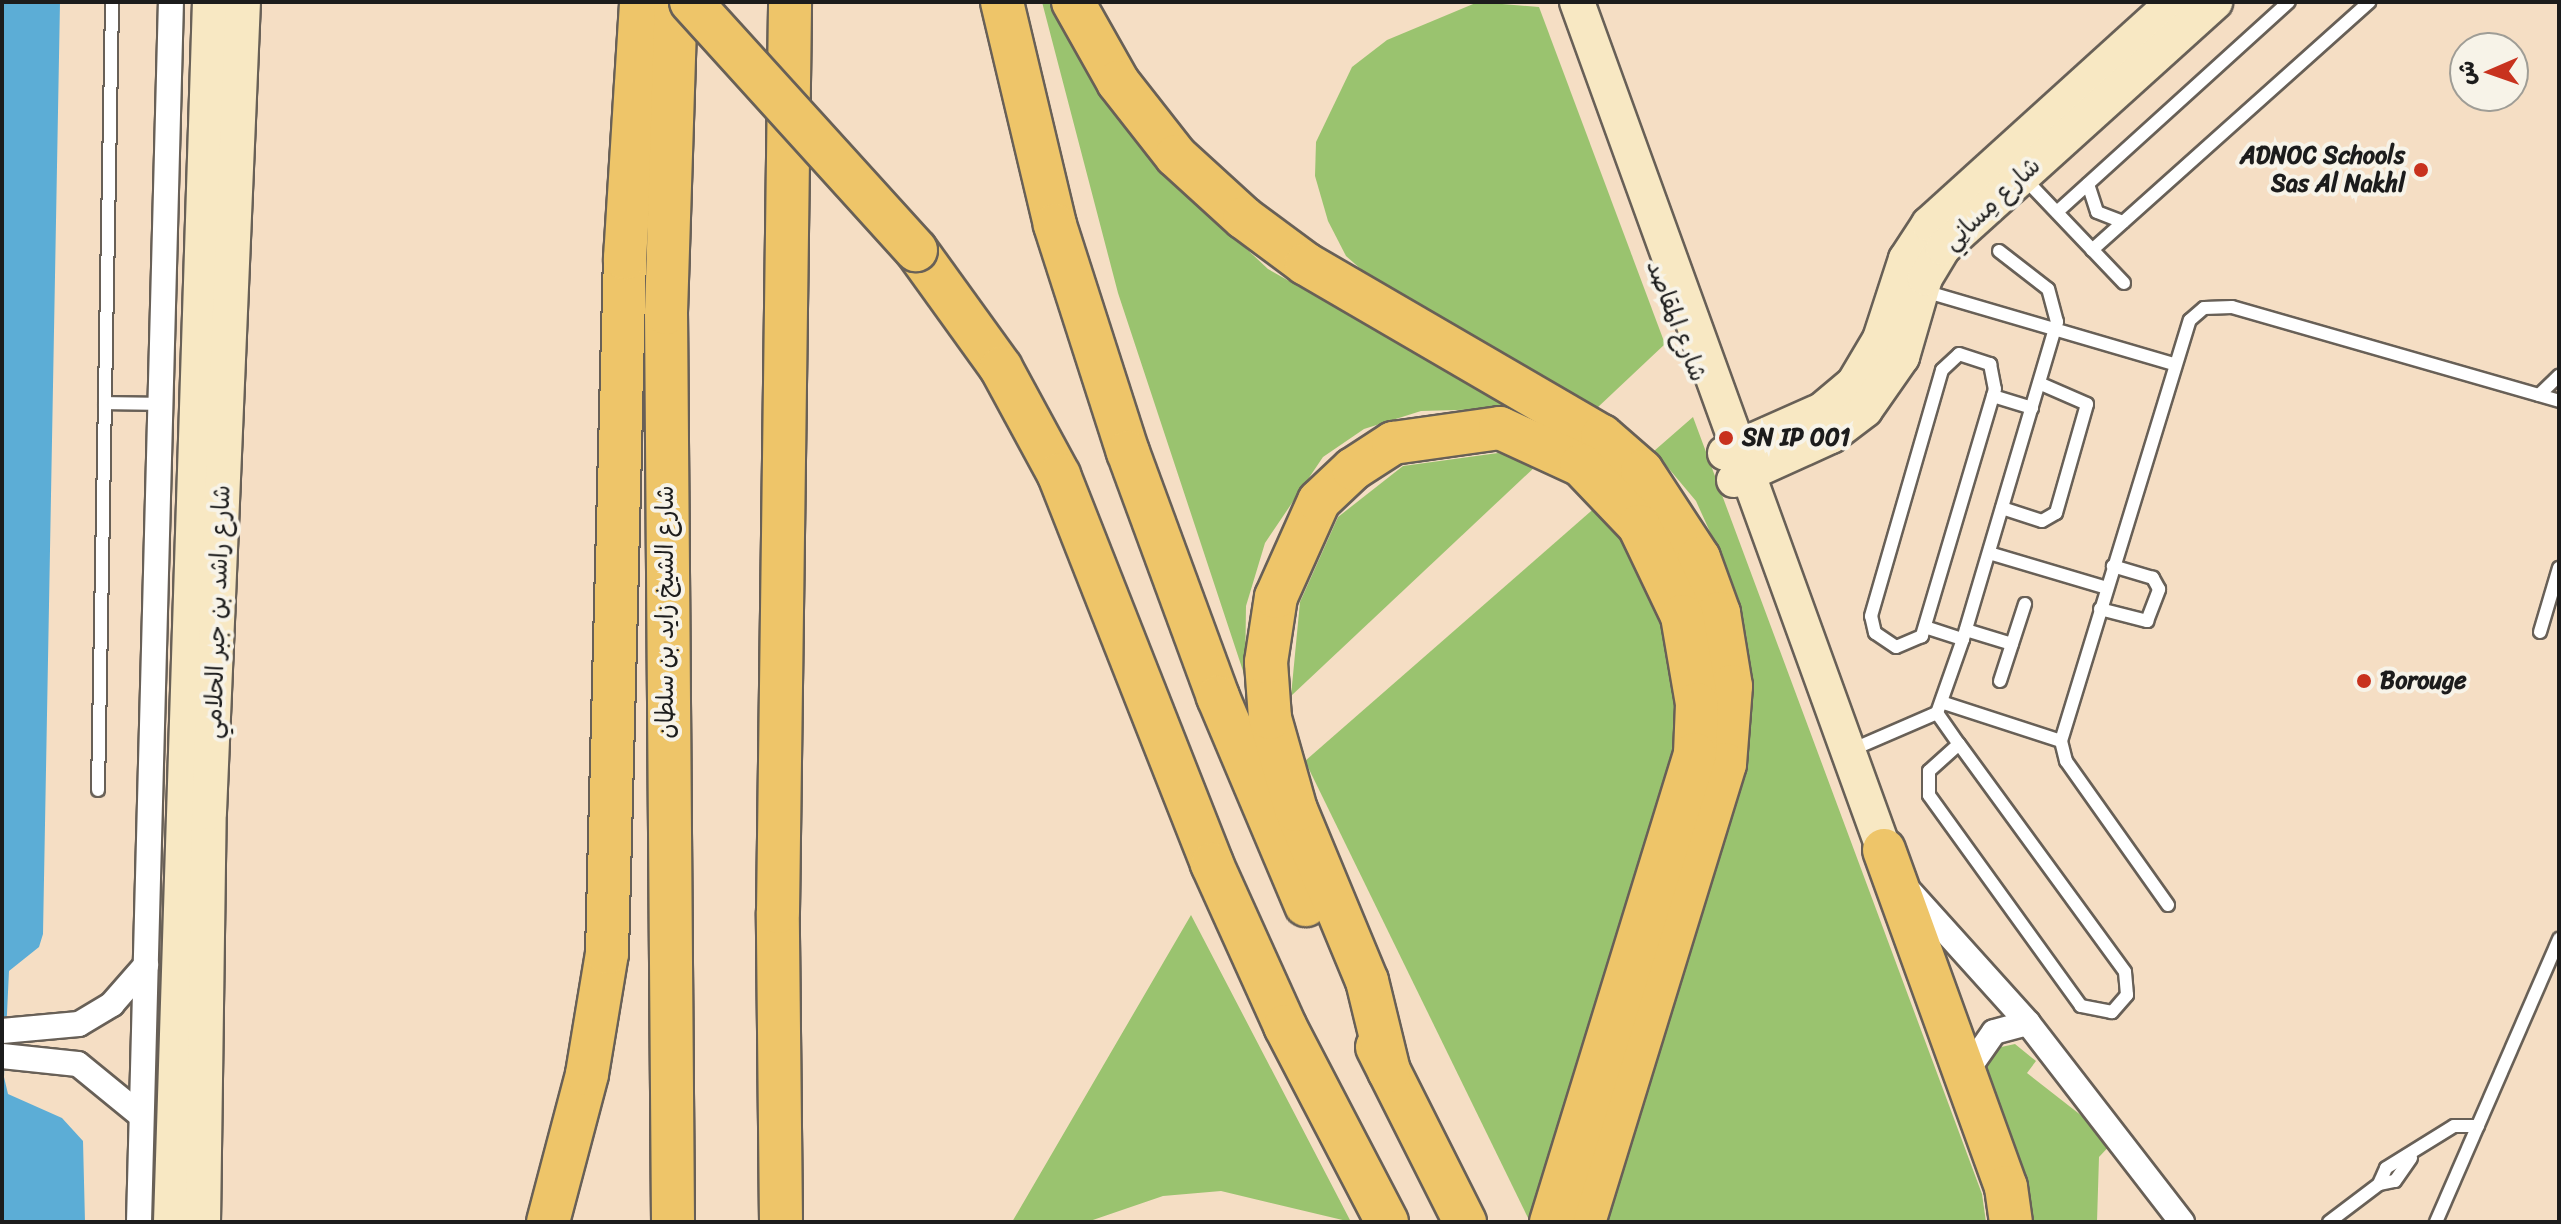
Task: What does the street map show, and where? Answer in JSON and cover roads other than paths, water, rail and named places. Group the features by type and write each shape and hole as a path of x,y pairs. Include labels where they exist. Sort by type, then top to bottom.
{"highway":[{"path":"548,1222 587,1074 607,953 625,258 641,2"},
{"name":"شارع الشيخ زايد بن سلطان","path":"673,1222 666,313 676,2"},
{"path":"691,2 916,250 1001,368 1059,475 1212,864 1285,1026 1387,1222"},
{"path":"781,1222 778,896 790,2"},
{"path":"1002,2 1055,225 1218,697 1283,819 1389,1071 1465,1222"},
{"path":"1073,2 1118,82 1176,156 1244,218 1306,264 1560,432 1628,482 1699,558 1719,613 1731,686 1725,764 1584,1222"},
{"path":"1283,819 1266,662 1292,550 1319,501 1353,469 1393,443 1443,431 1500,428 1560,432"},
{"path":"1551,1222 1695,754 1694,656 1682,616 1639,526 1628,482"},
{"path":"1884,850 1963,1076 2006,1187 2011,1222"},
{"path":"1430,1154 1487,1222"}],"main road":[{"path":"199,2 208,38"},
{"name":"شارع راشد بن جبر الحلامي","path":"171,1222 210,2"},
{"name":"شارع راشد بن جبر الحلامي","path":"203,1222 208,828 243,2"},
{"name":"شارع المقاصد","path":"1555,2 1654,239 1714,400 1737,463 1785,622 1801,633 1884,850"},
{"name":"شارع المقاصد","path":"1577,2 1654,239"},
{"name":"شارع مِسانِي","path":"1737,463 1822,410 1854,383 1880,339 1916,241 2012,166 2178,11 2215,2"},
{"name":"شارع مِسانِي","path":"1737,463 1831,436 1865,410 1902,357 1920,290 1943,248 2012,166"}],"street":[{"path":"139,1222 139,1114 146,965 171,2"},
{"path":"1884,850 1925,910 2028,1023 2182,1222"},
{"path":"2,1031 42,1031 79,1024 112,1004 146,965"},
{"path":"1963,1076 1979,1044 2028,1023"},
{"path":"2,1056 43,1056 98,1076 139,1114"}],"lane":[{"path":"98,790 112,2"},
{"path":"2057,212 2289,2"},
{"path":"2092,250 2369,2"},
{"path":"2012,166 2124,283"},
{"path":"2088,184 2097,212 2123,222"},
{"path":"1959,744 1929,771 1929,795 2081,1006 2112,1012 2127,995 2125,972 1959,744 1940,708 2055,329 2057,306 2048,289 1999,251"},
{"path":"1920,290 2174,364"},
{"path":"2168,905 2066,761 2061,741 2174,364 2190,320 2222,305 2559,401"},
{"path":"1959,354 1984,358 1994,372 1993,396 1925,627 1917,641 1896,647 1875,633 1871,616 1942,370 1959,354"},
{"path":"2539,395 2559,376"},
{"path":"2002,508 2051,520 2065,483 2087,404 2039,383"},
{"path":"1993,396 2032,408"},
{"path":"105,403 162,404"},
{"path":"1989,553 2107,588"},
{"path":"2100,609 2147,621 2159,589 2153,578 2113,566"},
{"path":"2540,632 2559,568"},
{"path":"2000,681 2025,604"},
{"path":"1925,627 2012,644"},
{"path":"1846,752 1940,708 2061,741"},
{"path":"2436,1222 2559,939"},
{"path":"2329,1222 2379,1184 2406,1173 2411,1158 2454,1126 2478,1126"}],"water":[{"path":"2,2 60,2 43,934 39,947 9,971 4,1077 8,1094 62,1118 83,1141 85,1222 2,1222"}],"place":[{"name":"ADNOC Schools Sas Al Nakhl","path":"2421,170"},
{"name":"SN IP 001","path":"1726,438"},
{"name":"Borouge","path":"2364,681"}]}
